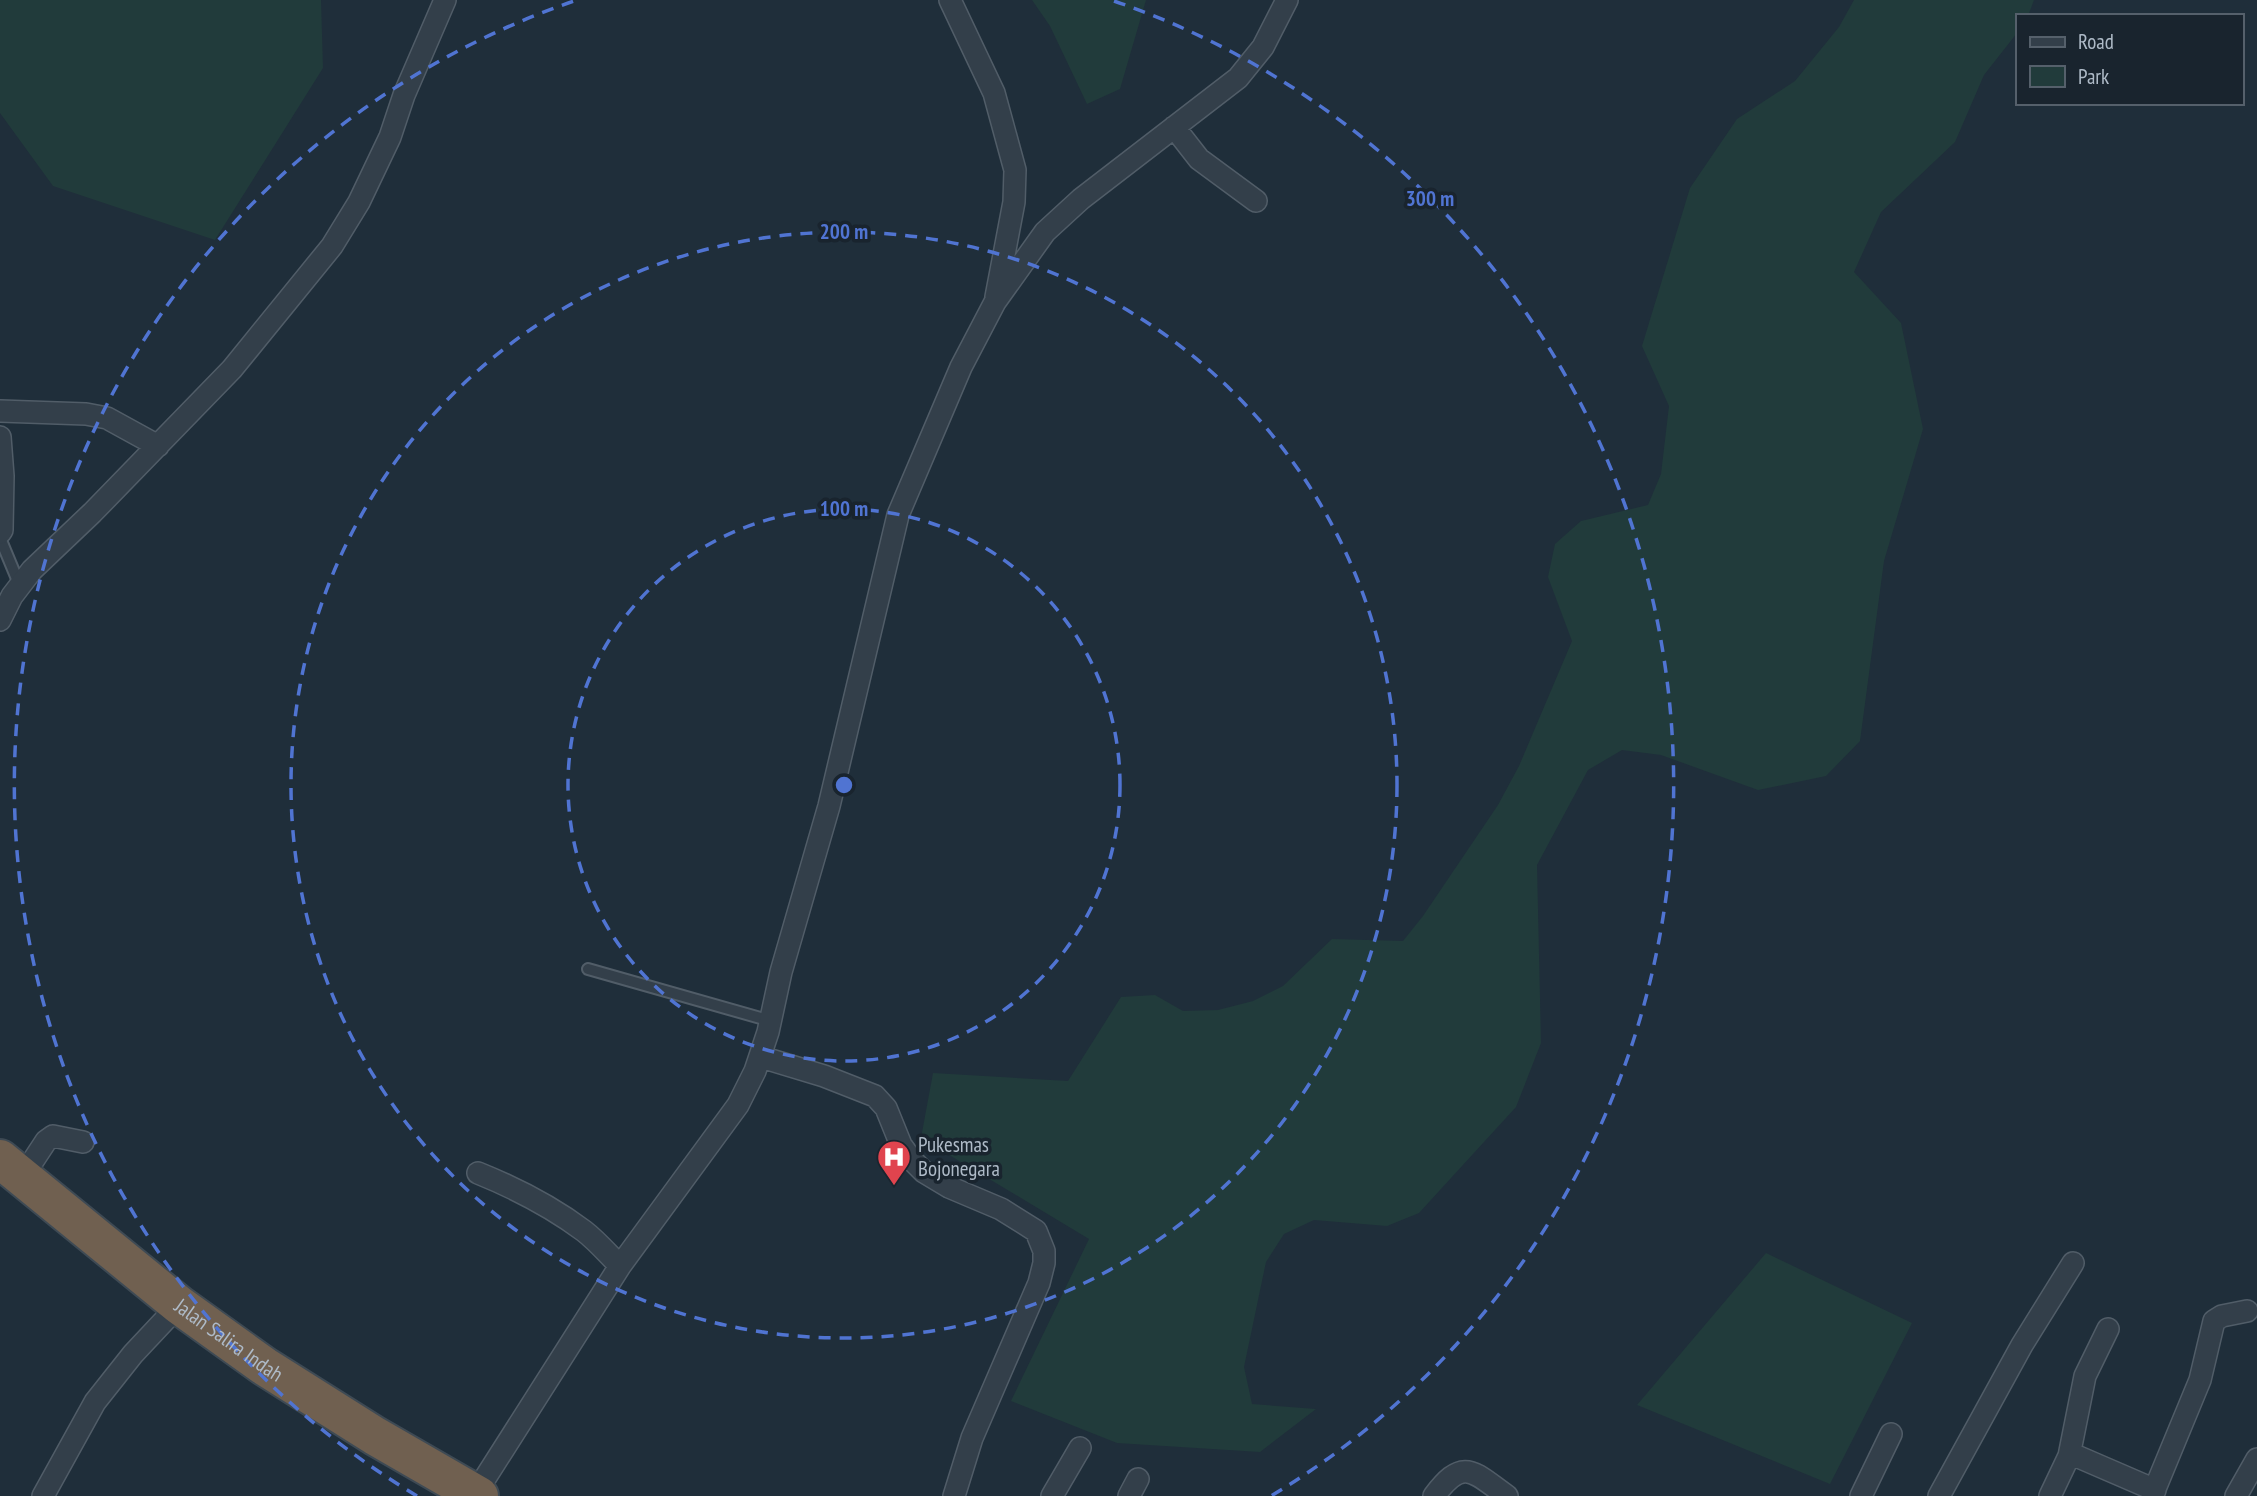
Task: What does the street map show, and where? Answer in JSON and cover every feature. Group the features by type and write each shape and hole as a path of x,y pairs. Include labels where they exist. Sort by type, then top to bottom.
{"highway":[{"name":"Jalan Salira Indah","path":"12,1167 179,1305 264,1366 375,1436 477,1495"}],"street":[{"path":"0,620 12,596 32,570 232,369 307,280 345,228 390,137 404,95 445,0"},
{"path":"950,0 994,93 1015,170 1014,202 996,302"},
{"path":"477,1495 620,1266 738,1105 761,1057 781,972 829,806 898,515 961,368 996,302 1045,232 1081,199 1238,78 1263,47 1287,0"},
{"path":"1174,127 1199,159 1256,201"},
{"path":"0,411 86,414 107,418 158,446"},
{"path":"0,438 3,476 0,535"},
{"path":"761,1057 824,1076 875,1096 886,1108 901,1145 924,1172 949,1187 1001,1209 1028,1225 1041,1239 1044,1263 1039,1283 970,1444 954,1496"},
{"path":"12,1167 53,1136 83,1142"},
{"path":"478,1173 530,1196 563,1217 586,1233 620,1266"},
{"path":"1939,1496 2022,1345 2073,1263"},
{"path":"43,1496 95,1402 127,1361 179,1305"},
{"path":"2069,1456 2081,1457 2153,1493 2200,1380 2214,1321 2247,1311"},
{"path":"2050,1496 2069,1456 2085,1376 2108,1329"},
{"path":"1861,1496 1891,1434"},
{"path":"1052,1496 1080,1448"},
{"path":"2236,1496 2257,1459"},
{"path":"1434,1496 1455,1474 1466,1471 1475,1473 1507,1496"}],"lane":[{"path":"0,535 20,586"},
{"path":"587,969 771,1021"}],"green space":[{"path":"0,0 321,0 323,68 215,240 53,186 0,113"},
{"path":"1032,0 1146,0 1120,89 1087,104 1050,26"},
{"path":"1854,0 2034,0 2029,14 2016,14 2016,34 1984,75 1955,142 1881,212 1854,272 1901,323 1923,429 1884,561 1860,741 1826,776 1758,790 1661,755 1622,750 1588,770 1537,865 1541,1043 1516,1107 1419,1213 1387,1226 1314,1220 1284,1234 1266,1262 1244,1367 1252,1404 1316,1409 1260,1452 1117,1443 1011,1401 1089,1239 921,1138 933,1073 1068,1081 1121,997 1155,995 1183,1011 1218,1010 1253,1001 1283,986 1332,939 1403,941 1498,805 1519,766 1572,641 1548,577 1555,544 1581,521 1648,505 1661,474 1669,406 1642,346 1690,188 1737,119 1795,81 1839,27"},
{"path":"1766,1253 1912,1323 1830,1484 1637,1405"}],"place":[{"name":"Pukesmas Bojonegara","path":"894,1187"}]}
